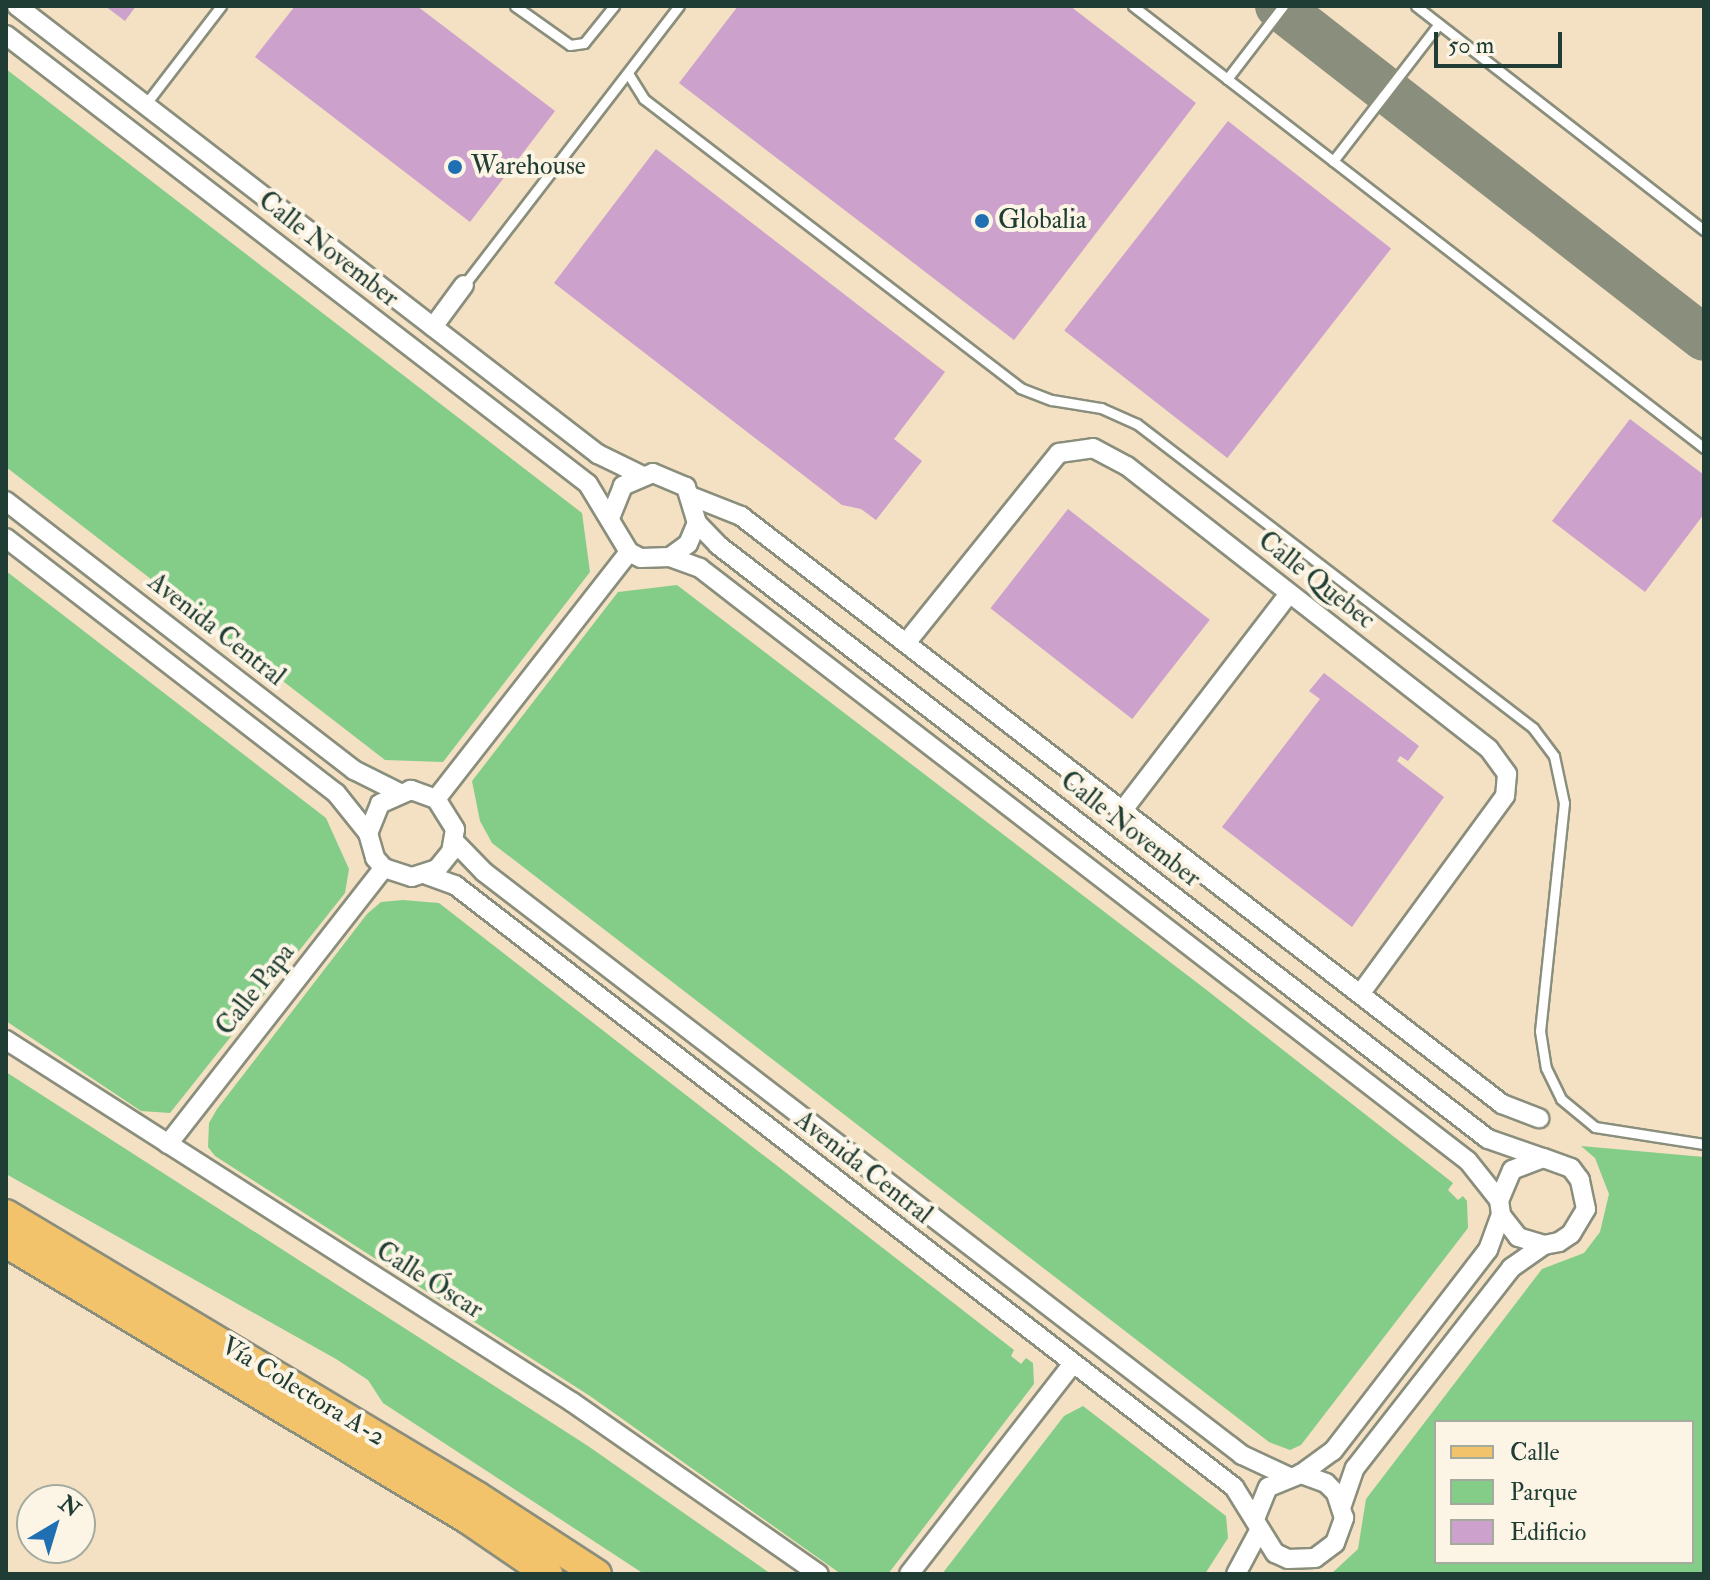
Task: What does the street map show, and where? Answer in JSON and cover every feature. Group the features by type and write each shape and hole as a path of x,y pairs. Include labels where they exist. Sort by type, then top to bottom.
{"main road":[{"name":"Vía Colectora A-2","path":"6,1214 477,1496 597,1574"},
{"name":"Vía Colectora A-2","path":"6,1243 469,1520 548,1574"}],"street":[{"name":"Calle November","path":"17,6 606,460 641,475"},
{"name":"Calle November","path":"6,35 580,477 611,515"},
{"path":"433,327 464,285"},
{"name":"Calle Quebec","path":"906,643 1059,453 1082,446 1110,455 1489,749 1507,774 1505,796 1360,994"},
{"path":"670,557 688,544 697,523 693,497 665,474 641,475 616,495 611,515 619,542 629,552 641,558 670,557 700,568 1468,1161 1518,1237 1544,1245"},
{"name":"Calle November","path":"693,497 741,516 1502,1104 1539,1118"},
{"name":"Avenida Central","path":"6,501 354,770 398,792"},
{"name":"Calle November","path":"697,523 718,545 1488,1139 1543,1158"},
{"path":"6,538 336,793 368,833 375,858 384,868 397,875 427,875 445,861 454,841 451,817 436,799 411,790 398,792 373,812 368,833"},
{"path":"436,799 629,552"},
{"path":"1123,810 1289,594"},
{"name":"Avenida Central","path":"454,841 477,867 1242,1455 1294,1475"},
{"name":"Calle Papa","path":"168,1144 384,868"},
{"name":"Avenida Central","path":"427,875 455,885 1234,1487 1257,1524"},
{"name":"Calle Óscar","path":"6,1040 572,1402 819,1574"},
{"path":"1236,1574 1257,1524 1268,1487 1333,1451 1488,1250 1512,1170 1543,1158 1571,1168 1586,1194 1581,1223 1559,1242 1544,1245 1511,1268 1355,1468 1342,1505 1335,1543 1280,1574"},
{"path":"909,1574 1073,1363"},
{"path":"1294,1475 1326,1483 1342,1505"},
{"path":"1257,1524 1275,1553 1302,1561"}],"lane":[{"path":"145,105 221,6"},
{"path":"515,6 570,45 584,43 614,6"},
{"path":"464,285 629,75 679,6"},
{"path":"1133,6 1704,448"},
{"path":"1227,79 1283,6"},
{"path":"1416,6 1704,230"},
{"path":"1333,161 1439,24"},
{"path":"629,75 644,99 1020,388 1101,408 1137,424 1533,728 1554,756 1564,803 1540,1031 1546,1068 1561,1099 1595,1127 1704,1144"}],"green space":[{"path":"6,69 582,513 590,572 443,762 385,760 6,467"},
{"path":"6,571 326,818 349,869 345,893 170,1113 141,1111 6,1021"},
{"path":"677,585 1204,988 1453,1183 1448,1190 1458,1200 1463,1196 1467,1201 1468,1228 1301,1445 1290,1450 1269,1442 492,843 480,821 472,781 618,592"},
{"path":"381,902 439,903 1014,1350 1011,1356 1021,1364 1026,1358 1033,1363 1034,1384 888,1574 841,1574 590,1396 215,1156 208,1147 209,1123 217,1109 367,914"},
{"path":"6,1072 588,1446 771,1574 644,1574 383,1403 368,1380 336,1359 6,1174"},
{"path":"1581,1146 1704,1157 1704,1574 1331,1574 1358,1549 1366,1499 1542,1269 1584,1253 1600,1232 1609,1194 1595,1158"},
{"path":"1083,1406 1226,1516 1228,1538 1205,1574 942,1574 1064,1416"}],"building":[{"path":"105,6 136,6 125,21"},
{"name":"Warehouse","path":"295,6 417,6 555,111 470,222 255,57"},
{"name":"Globalia","path":"738,6 1070,6 1196,103 1014,340 679,83"},
{"path":"1228,121 1391,248 1227,458 1064,331"},
{"path":"656,149 945,372 894,439 922,461 876,520 861,509 842,505 554,283"},
{"path":"1630,419 1704,475 1704,514 1645,592 1552,521"},
{"path":"1068,509 1210,620 1132,719 990,608"},
{"path":"1324,673 1419,746 1408,761 1400,756 1397,761 1444,797 1352,927 1222,827 1320,699 1309,691"}],"taxiway":[{"path":"1278,6 1704,338"}],"place":[{"name":"Warehouse","path":"455,167"},
{"name":"Globalia","path":"982,221"}]}
